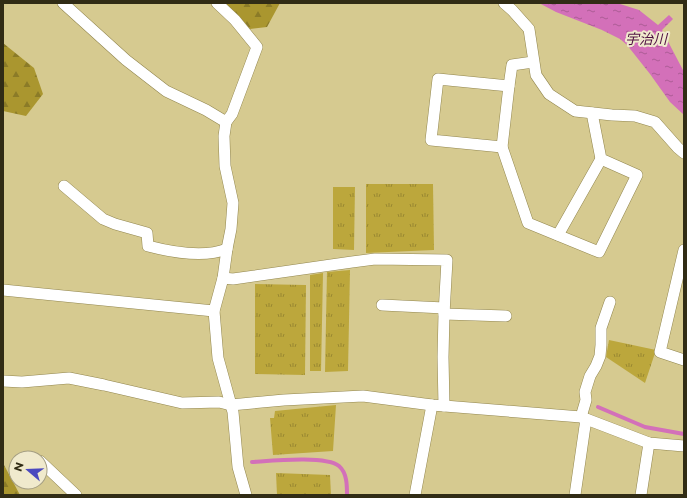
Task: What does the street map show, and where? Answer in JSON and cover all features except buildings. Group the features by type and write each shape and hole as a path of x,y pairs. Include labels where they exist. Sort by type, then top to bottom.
{"street":[{"path":"63,3 126,60 166,90 226,122"},
{"path":"217,3 235,20 258,46 232,114 226,122 224,136 225,166 232,204 231,229 223,278 214,311 218,358 233,412 238,467 246,495"},
{"path":"504,3 529,29 536,75 549,94 575,111 635,116 654,122 684,153"},
{"path":"534,62 512,65 502,147 528,223 599,252 637,175 601,159"},
{"path":"502,147 431,140 438,79 509,86"},
{"path":"558,235 601,159 592,113"},
{"path":"64,186 103,219 147,233 148,246 165,250 191,253 208,253 227,249"},
{"path":"684,250 682,271 660,352 684,360"},
{"path":"223,278 233,280 375,259 447,260 443,357 444,406"},
{"path":"3,290 214,311"},
{"path":"575,495 584,431 586,400 585,392 590,376 600,356 601,328 610,302"},
{"path":"382,305 506,316"},
{"path":"3,381 22,382 69,378 104,384 182,403 219,402 231,405 284,400 363,396 432,405 584,418 649,443 684,444"},
{"path":"415,495 432,405"},
{"path":"641,495 649,443"},
{"path":"48,469 76,495"}],"green space":[{"path":"223,3 280,3 267,27 250,29 237,14"},
{"path":"3,43 34,68 43,94 26,116 3,111"},
{"path":"366,184 433,184 434,250 366,253"},
{"path":"333,187 355,187 354,250 333,249"},
{"path":"350,270 348,371 325,372 327,272"},
{"path":"323,273 321,371 310,371 310,275"},
{"path":"255,284 306,285 305,375 255,374"},
{"path":"609,340 656,350 645,383 606,357"},
{"path":"336,405 333,451 273,455 270,418 274,418 275,411"},
{"path":"3,464 8,472 8,490 17,490 20,495 3,495"},
{"path":"276,473 330,475 331,495 277,495"}],"water":[{"name":"宇治川","path":"539,3 617,3 639,10 658,25 669,15 673,19 662,30 684,72 684,115 670,102 627,45 620,39 602,30 556,12"}],"waterway":[{"path":"598,407 645,427 684,434"},
{"path":"252,462 310,460 332,463 339,466 344,472 347,483 347,495"}]}
